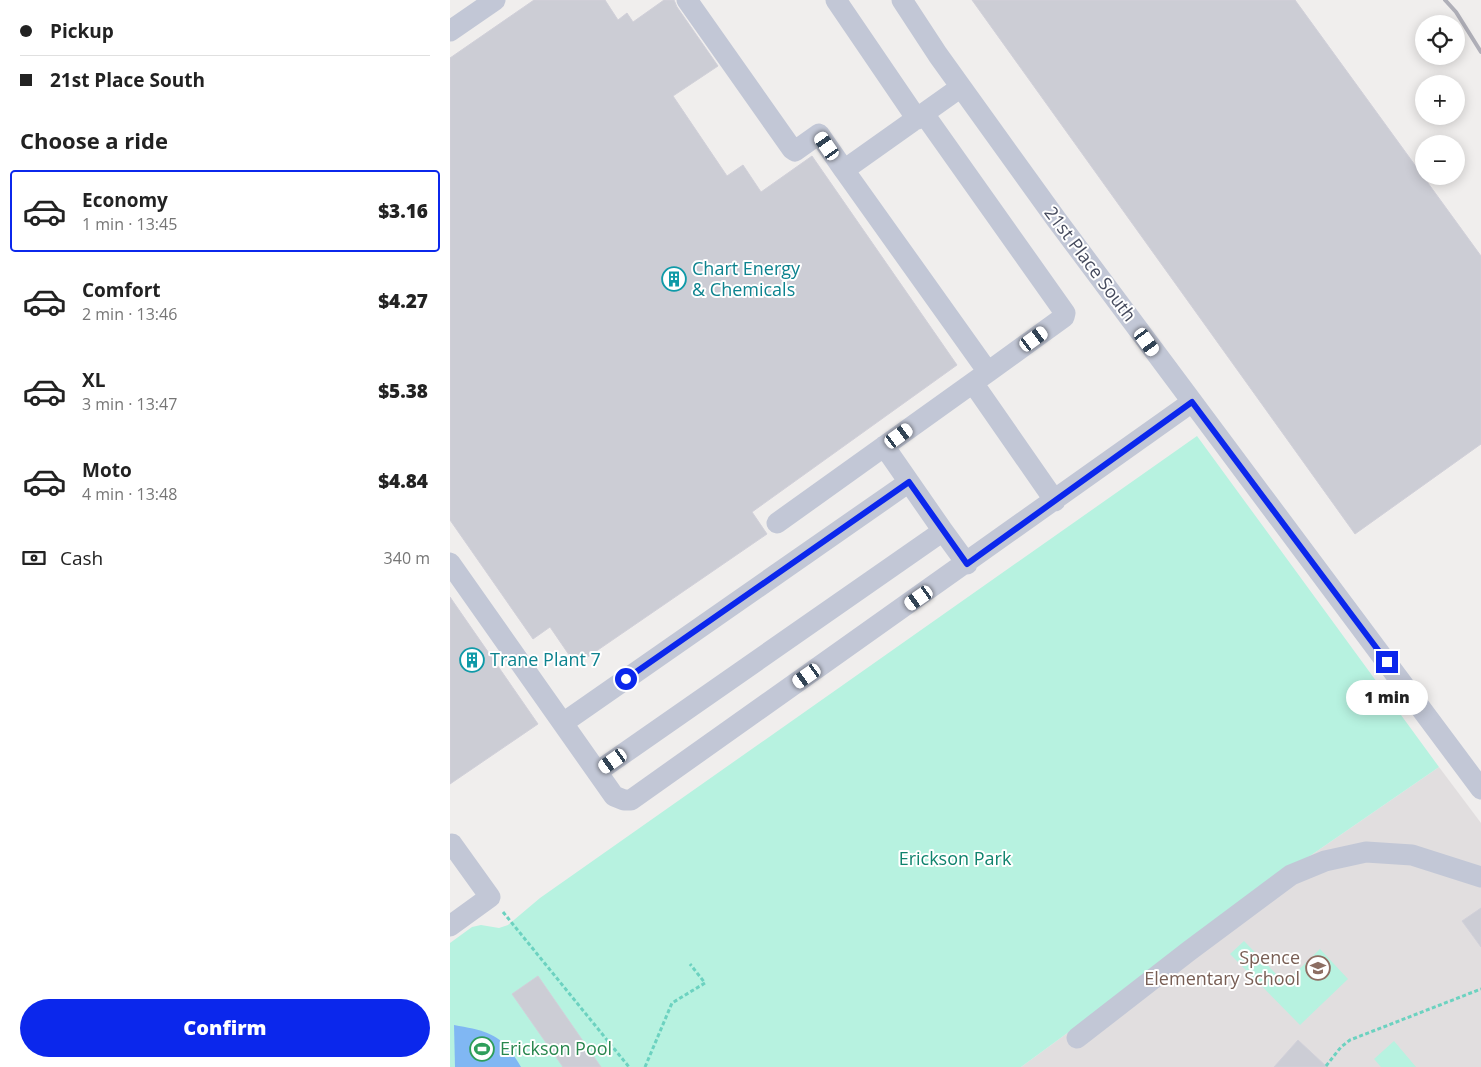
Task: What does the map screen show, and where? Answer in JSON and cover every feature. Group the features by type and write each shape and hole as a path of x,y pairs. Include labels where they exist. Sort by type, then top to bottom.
{"street":[{"path":"450,31 495,0"},
{"path":"687,0 792,150 795,151 819,134 981,378 1055,501"},
{"path":"777,523 981,378 1064,317 1065,313 836,0"},
{"name":"21st Place South","path":"902,0 961,87 1056,219 1481,789"},
{"path":"844,170 961,87"},
{"path":"450,563 614,796 624,800 631,800 967,564 1192,402"},
{"path":"884,446 967,564"},
{"path":"563,723 909,482"},
{"path":"597,772 943,531"},
{"path":"450,846 452,844 490,897 450,926"},
{"path":"1077,1038 1189,951 1291,876 1325,861 1366,852 1412,855 1481,877"}],"path":[{"path":"490,897 629,1067"},
{"path":"645,1067 672,1003 705,983 690,964"},
{"path":"1326,1066 1341,1047 1350,1040 1481,989"}],"shaded area":[{"name":"Spence Elementary School","path":"1439,767 1481,823 1481,1067 1021,1067 1291,869"}],"green space":[{"name":"Erickson Park","path":"1197,436 1439,767 1291,869 1021,1067 450,1067 450,943 472,927 481,925 499,928 508,925 540,898"},
{"path":"1244,941 1285,983 1320,949 1348,979 1300,1025 1230,954"},
{"path":"1394,1041 1416,1067 1381,1067 1374,1059"}],"water":[{"name":"Erickson Pool","path":"454,1025 486,1032 494,1036 508,1048 521,1067 455,1067"}],"building":[{"name":"Chart Energy & Chemicals","path":"534,0 605,0 618,20 627,13 633,22 664,0 674,0 718,66 673,96 727,176 743,165 761,192 812,156 957,365 752,512 767,534 576,665 550,627 533,639 450,520 450,58"},
{"path":"972,0 1295,0 1415,165 1415,185 1429,185 1481,256 1481,444 1355,534"},
{"name":"Trane Plant 7","path":"450,597 538,724 450,784"},
{"path":"1481,908 1481,947 1462,921"},
{"name":"Erickson Pool","path":"538,976 601,1067 563,1067 512,994"},
{"path":"1298,1040 1327,1067 1274,1067"}],"railway":[{"path":"1445,0 1456,12 1481,52"}],"place":[{"name":"Chart Energy & Chemicals","path":"674,279"},
{"name":"Trane Plant 7","path":"472,660"},
{"name":"Spence Elementary School","path":"1318,968"},
{"name":"Erickson Pool","path":"482,1049"}],"route":[{"path":"626,679 909,482 967,564 1192,402 1212,426 1387,662"}]}
